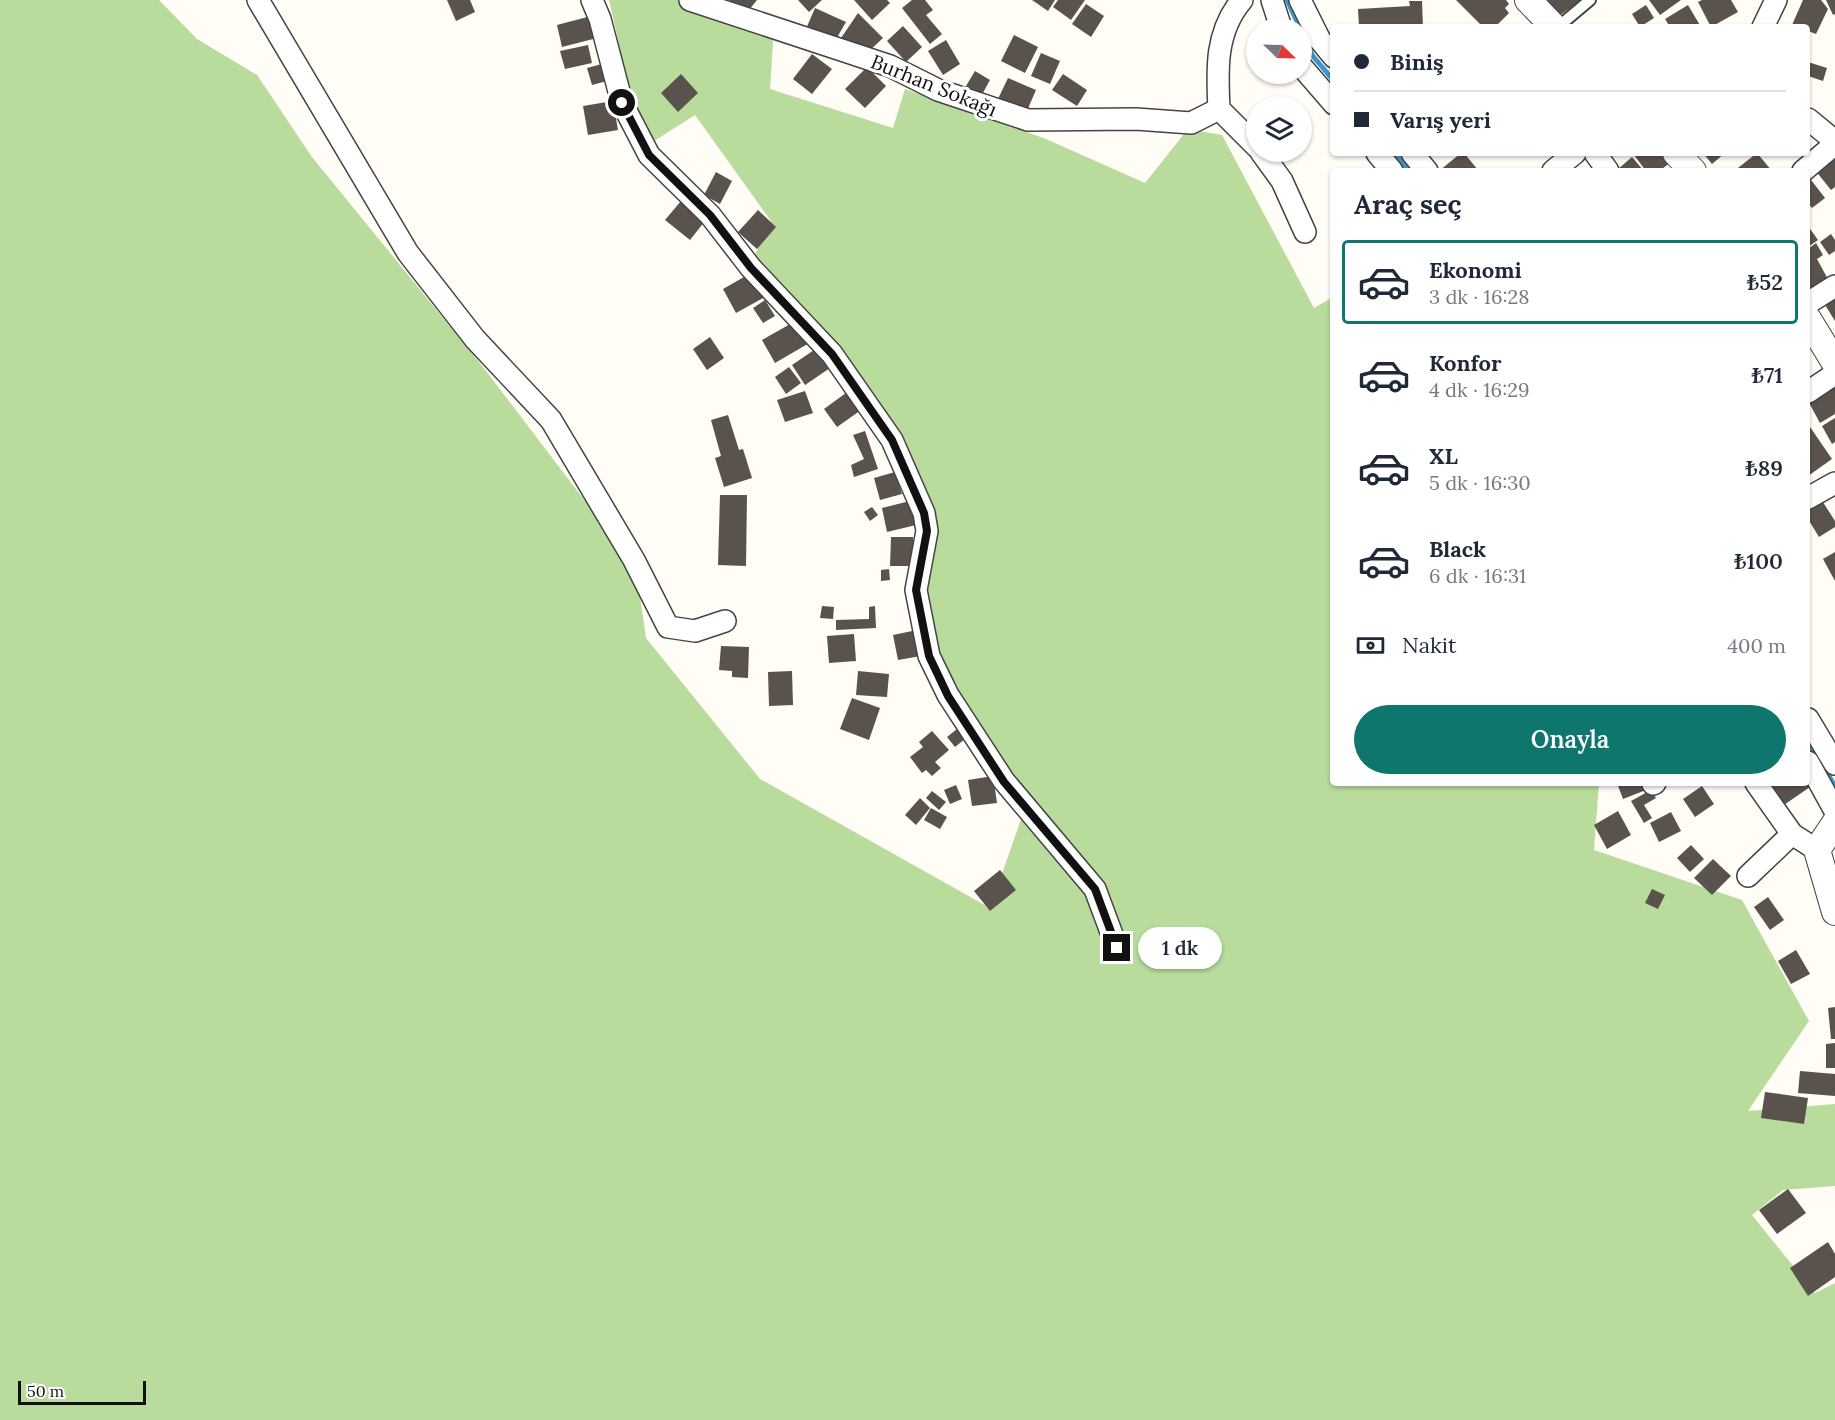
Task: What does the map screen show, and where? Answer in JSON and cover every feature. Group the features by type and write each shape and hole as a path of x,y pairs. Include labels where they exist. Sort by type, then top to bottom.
{"street":[{"path":"258,0 408,253 475,339 551,420 634,560 668,627 695,631 725,621"},
{"path":"592,0 600,19 622,103 649,155 710,215 751,268 832,354 892,440 924,513 927,531 916,590 929,656 948,696 1004,782 1095,889 1117,948"},
{"name":"Burhan Sokağı","path":"690,0 890,66 938,90 1028,120 1136,119 1191,123 1219,109"},
{"path":"1242,0 1224,29 1217,69 1219,109 1246,136"},
{"path":"1272,0 1278,18"},
{"path":"1300,0 1320,40 1330,52"},
{"path":"1528,0 1553,24"},
{"path":"1764,24 1776,0"},
{"path":"1312,79 1330,99"},
{"path":"1806,168 1835,142 1810,121"},
{"path":"1380,156 1390,168"},
{"path":"1414,156 1424,168"},
{"path":"1557,168 1571,156"},
{"path":"1679,156 1691,168"},
{"path":"1269,162 1282,181 1305,232"},
{"path":"1810,302 1835,286"},
{"path":"1810,322 1835,363"},
{"path":"1810,391 1835,374"},
{"path":"1810,497 1835,483"},
{"path":"1810,722 1835,764"},
{"path":"1810,766 1835,811"},
{"path":"1758,786 1792,834 1817,850 1835,912"},
{"path":"1817,850 1835,823"},
{"path":"1748,876 1792,834"}],"lane":[{"path":"1560,24 1590,0"}],"green space":[{"path":"0,0 159,0 197,39 257,75 312,157 483,367 636,568 646,638 760,779 990,908 1027,802 921,642 915,487 754,257 771,221 695,115 651,143 634,111 609,0 697,0 774,27 770,89 893,128 905,89 1046,139 1145,183 1188,129 1222,135 1314,308 1330,299 1330,786 1599,786 1594,850 1742,900 1809,1021 1748,1111 1835,1104 1835,1186 1783,1190 1752,1215 1815,1293 1835,1283 1835,1420 0,1420"}],"building":[{"path":"447,0 470,0 475,12 456,21"},
{"path":"730,0 757,0 745,15 729,2"},
{"path":"798,0 822,0 809,12"},
{"path":"854,0 887,0 890,3 872,20"},
{"path":"912,0 925,0 933,10 926,15 942,34 930,44 902,8"},
{"path":"1032,0 1055,0 1048,11"},
{"path":"1058,0 1085,0 1071,20 1053,7"},
{"path":"1456,0 1506,0 1509,4 1505,8 1509,13 1498,24 1480,24"},
{"path":"1547,0 1581,0 1559,16"},
{"path":"1649,0 1681,0 1660,15"},
{"path":"1731,0 1738,12 1716,24 1709,24 1698,2"},
{"path":"1803,0 1821,0 1828,9 1816,34 1810,32 1810,24 1792,24"},
{"path":"1826,0 1835,0 1835,14 1833,15"},
{"path":"1409,1 1422,1 1423,24 1359,24 1358,9 1410,6"},
{"path":"1086,4 1104,16 1091,37 1072,24"},
{"path":"1646,5 1654,18 1645,24 1638,24 1632,14"},
{"path":"1688,5 1699,24 1668,24 1665,19"},
{"path":"815,8 846,22 835,41 806,29"},
{"path":"858,13 883,38 867,53 839,41"},
{"path":"591,16 597,38 562,47 557,25"},
{"path":"903,26 922,47 906,62 887,41"},
{"path":"1014,35 1038,47 1025,73 1001,61"},
{"path":"946,40 960,64 943,75 928,51"},
{"path":"588,45 592,63 565,69 560,51"},
{"path":"1041,53 1060,61 1050,84 1031,76"},
{"path":"812,54 832,69 812,94 793,79"},
{"path":"1810,63 1827,68 1823,81 1810,77"},
{"path":"602,64 607,81 592,85 587,68"},
{"path":"867,67 886,86 865,108 845,89"},
{"path":"975,71 990,80 979,100 963,91"},
{"path":"681,74 698,93 678,112 661,93"},
{"path":"1063,74 1087,90 1077,106 1052,90"},
{"path":"1008,78 1036,90 1026,113 997,101"},
{"path":"613,101 618,130 588,135 583,106"},
{"path":"1835,153 1835,187 1831,190 1815,170"},
{"path":"1457,156 1466,156 1476,168 1443,168"},
{"path":"1635,156 1664,156 1670,163 1663,168 1644,168"},
{"path":"1705,156 1721,156 1712,164"},
{"path":"1753,156 1760,156 1770,168 1738,168"},
{"path":"1632,157 1641,168 1619,168"},
{"path":"716,172 732,181 720,204 704,195"},
{"path":"1810,179 1825,198 1812,208 1810,206"},
{"path":"681,201 705,221 690,240 665,220"},
{"path":"758,210 776,227 757,249 738,232"},
{"path":"1810,229 1818,240 1810,246"},
{"path":"1831,234 1835,240 1835,251 1829,255 1820,242"},
{"path":"1816,243 1823,255 1817,259 1830,283 1811,295 1810,293 1810,248"},
{"path":"751,273 765,297 736,313 723,289"},
{"path":"1835,292 1835,321 1822,300"},
{"path":"765,300 775,316 763,323 753,308"},
{"path":"799,319 811,342 775,363 762,340"},
{"path":"710,337 724,358 707,370 693,349"},
{"path":"817,348 830,368 805,385 792,365"},
{"path":"789,367 801,383 786,394 775,377"},
{"path":"1835,386 1835,414 1820,423 1810,405 1810,400"},
{"path":"850,390 864,408 837,427 824,409"},
{"path":"805,391 813,413 785,422 777,400"},
{"path":"728,415 739,450 743,449 752,478 724,487 715,458 721,456 711,420"},
{"path":"1835,418 1835,442 1832,444 1822,426"},
{"path":"1810,427 1832,459 1810,475"},
{"path":"865,431 878,469 854,477 851,465 864,459 853,435"},
{"path":"895,472 902,494 880,500 874,478"},
{"path":"720,495 747,495 746,566 718,565"},
{"path":"1821,499 1835,521 1835,527 1819,537 1810,522 1810,507"},
{"path":"910,501 916,525 887,532 882,508"},
{"path":"872,507 878,515 870,521 864,512"},
{"path":"891,537 913,537 913,566 890,566"},
{"path":"1835,552 1835,581 1823,559"},
{"path":"889,569 890,580 881,581 881,570"},
{"path":"822,606 834,607 833,619 820,618"},
{"path":"875,606 876,628 836,630 836,620 869,619 869,607"},
{"path":"917,630 921,656 898,660 893,635"},
{"path":"854,634 856,661 829,663 827,636"},
{"path":"721,646 749,647 748,678 732,677 732,671 719,670"},
{"path":"792,671 793,705 769,706 768,672"},
{"path":"858,671 889,674 887,697 856,695"},
{"path":"852,698 880,708 869,740 840,729"},
{"path":"962,725 970,735 955,747 947,737"},
{"path":"932,731 949,750 935,762 941,768 932,776 926,770 922,773 910,757 923,747 919,742"},
{"path":"993,776 997,803 972,806 968,780"},
{"path":"956,785 962,799 950,804 944,790"},
{"path":"1618,786 1644,786 1646,790 1623,799"},
{"path":"1702,786 1714,804 1695,817 1683,799"},
{"path":"1767,786 1810,787 1781,807"},
{"path":"1651,790 1656,798 1644,805 1652,818 1644,823 1631,801"},
{"path":"932,791 946,802 939,810 926,798"},
{"path":"920,798 930,808 916,825 905,815"},
{"path":"931,808 947,817 940,829 924,820"},
{"path":"1618,811 1631,835 1607,849 1594,825"},
{"path":"1671,812 1681,831 1659,842 1650,823"},
{"path":"1691,845 1704,859 1690,872 1677,858"},
{"path":"1713,859 1731,876 1712,895 1694,878"},
{"path":"1000,870 1016,890 990,911 974,891"},
{"path":"1652,889 1665,895 1658,909 1645,903"},
{"path":"1768,897 1784,920 1770,930 1754,907"},
{"path":"1796,950 1810,974 1791,984 1778,961"},
{"path":"1835,1007 1835,1039 1831,1039 1828,1008"},
{"path":"1835,1043 1835,1068 1826,1068 1826,1044"},
{"path":"1800,1071 1835,1074 1835,1096 1798,1093"},
{"path":"1765,1092 1808,1098 1804,1124 1761,1118"},
{"path":"1788,1189 1806,1213 1777,1234 1759,1210"},
{"path":"1828,1242 1835,1254 1835,1277 1808,1296 1790,1268"}],"waterway":[{"path":"1287,0 1295,18"},
{"path":"1312,55 1330,76"},
{"path":"1396,156 1406,168"},
{"path":"1810,745 1835,786"}],"route":[{"path":"622,103 649,155 710,215 751,268 832,354 892,440 924,513 927,531 916,590 929,656 948,696 1004,782 1095,889 1117,948"}]}
